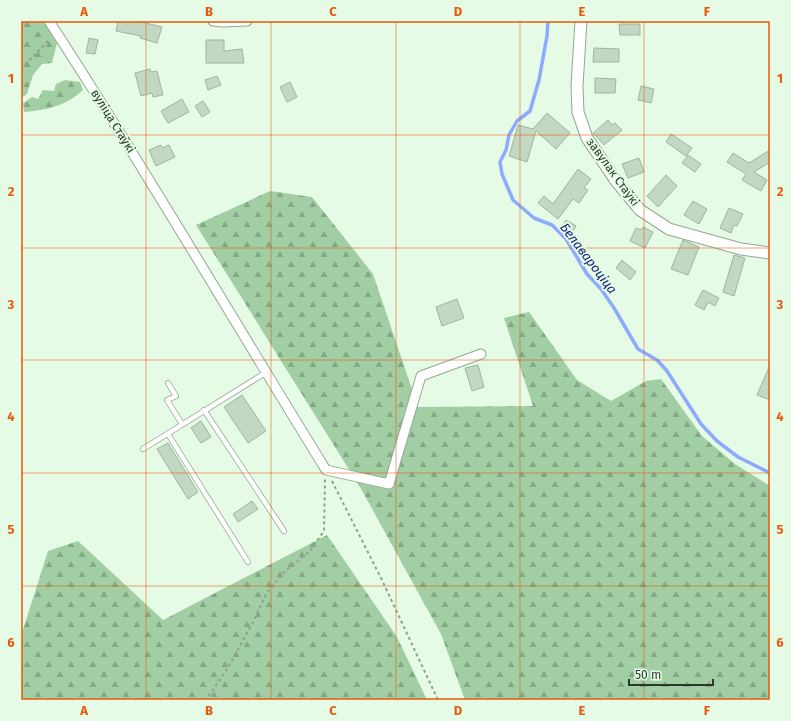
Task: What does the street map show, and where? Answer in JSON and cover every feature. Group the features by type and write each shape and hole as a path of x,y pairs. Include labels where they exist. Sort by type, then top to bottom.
{"street":[{"name":"вуліца Стаўкі","path":"49,21 105,107 265,373 326,470"},
{"path":"213,21 247,21"},
{"name":"завулак Стаўкі","path":"582,21 577,86 578,112 587,138 616,181 640,210 669,229 741,249 770,253"},
{"path":"326,470 389,484 421,376 481,354"}],"lane":[{"path":"143,449 265,373"},
{"path":"168,383 176,396 167,400 182,424"},
{"path":"204,410 284,531"},
{"path":"168,434 248,562"}],"path":[{"path":"21,69 56,33"},
{"path":"204,700 210,694 229,666 254,620 266,594 285,571 310,552 324,531 326,470"},
{"path":"326,470 381,578 438,700"}],"green space":[{"path":"21,21 43,21 57,43 52,63 42,64 33,75 27,94 21,98"},
{"path":"65,80 80,82 83,90 70,100 56,106 24,112 23,103 32,97 38,99 43,90 54,91 56,84"},
{"path":"270,191 312,197 373,274 418,407 533,406 504,318 529,312 577,380 611,401 646,381 661,379 702,436 735,464 770,486 770,700 465,700 441,634 360,487 196,225"},
{"path":"327,535 397,637 427,700 21,700 21,636 48,551 78,541 163,620"}],"building":[{"path":"118,21 138,21 162,27 157,43 140,38 141,36 116,31"},
{"path":"619,24 640,24 640,35 620,35"},
{"path":"89,38 98,40 95,54 86,53"},
{"path":"206,40 224,40 224,51 242,49 244,63 206,63"},
{"path":"594,48 619,49 619,62 593,62"},
{"path":"150,69 151,72 157,71 163,95 153,97 152,93 141,96 135,73"},
{"path":"217,76 221,85 208,90 205,80"},
{"path":"595,78 616,79 615,93 595,93"},
{"path":"290,82 297,97 287,102 280,87"},
{"path":"641,86 654,89 651,103 638,100"},
{"path":"182,99 189,112 168,123 161,111"},
{"path":"203,101 210,112 202,117 195,106"},
{"path":"547,113 570,133 556,149 536,131 527,162 509,156 518,125 533,129"},
{"path":"608,120 612,125 615,123 622,130 604,145 593,133"},
{"path":"671,134 692,148 686,156 666,142"},
{"path":"161,145 162,148 169,145 175,157 156,166 149,150"},
{"path":"770,150 770,162 754,172 767,180 761,191 742,180 746,174 727,162 733,153 749,163"},
{"path":"688,155 701,164 695,172 682,163"},
{"path":"639,158 644,172 628,178 622,164"},
{"path":"578,169 591,179 584,188 588,190 579,203 573,199 558,219 538,203 544,196 553,204"},
{"path":"666,175 677,186 658,207 647,196"},
{"path":"693,201 707,209 699,224 684,215"},
{"path":"729,208 743,214 737,226 734,225 731,233 720,228"},
{"path":"566,220 576,226 571,234 561,229"},
{"path":"643,227 653,232 645,248 630,241 636,228 641,230"},
{"path":"683,240 699,247 688,275 671,269"},
{"path":"734,255 745,258 734,296 723,292"},
{"path":"622,260 636,272 630,280 616,268"},
{"path":"703,290 719,298 715,306 708,302 704,310 695,305"},
{"path":"457,299 464,318 442,326 436,307"},
{"path":"478,365 484,387 472,391 465,368"},
{"path":"770,365 770,400 757,395"},
{"path":"242,395 266,431 248,443 224,407"},
{"path":"201,421 211,437 201,443 191,428"},
{"path":"168,443 198,492 188,499 157,449"},
{"path":"252,501 258,509 238,522 233,514"}],"waterway":[{"name":"Белавароціца","path":"548,21 547,36 539,80 530,111 517,121 509,135 506,150 500,162 502,174 513,200 534,218 552,225 566,239 587,274 601,289 614,308 638,349 657,360 667,371 701,424 717,441 738,457 770,473"}]}
